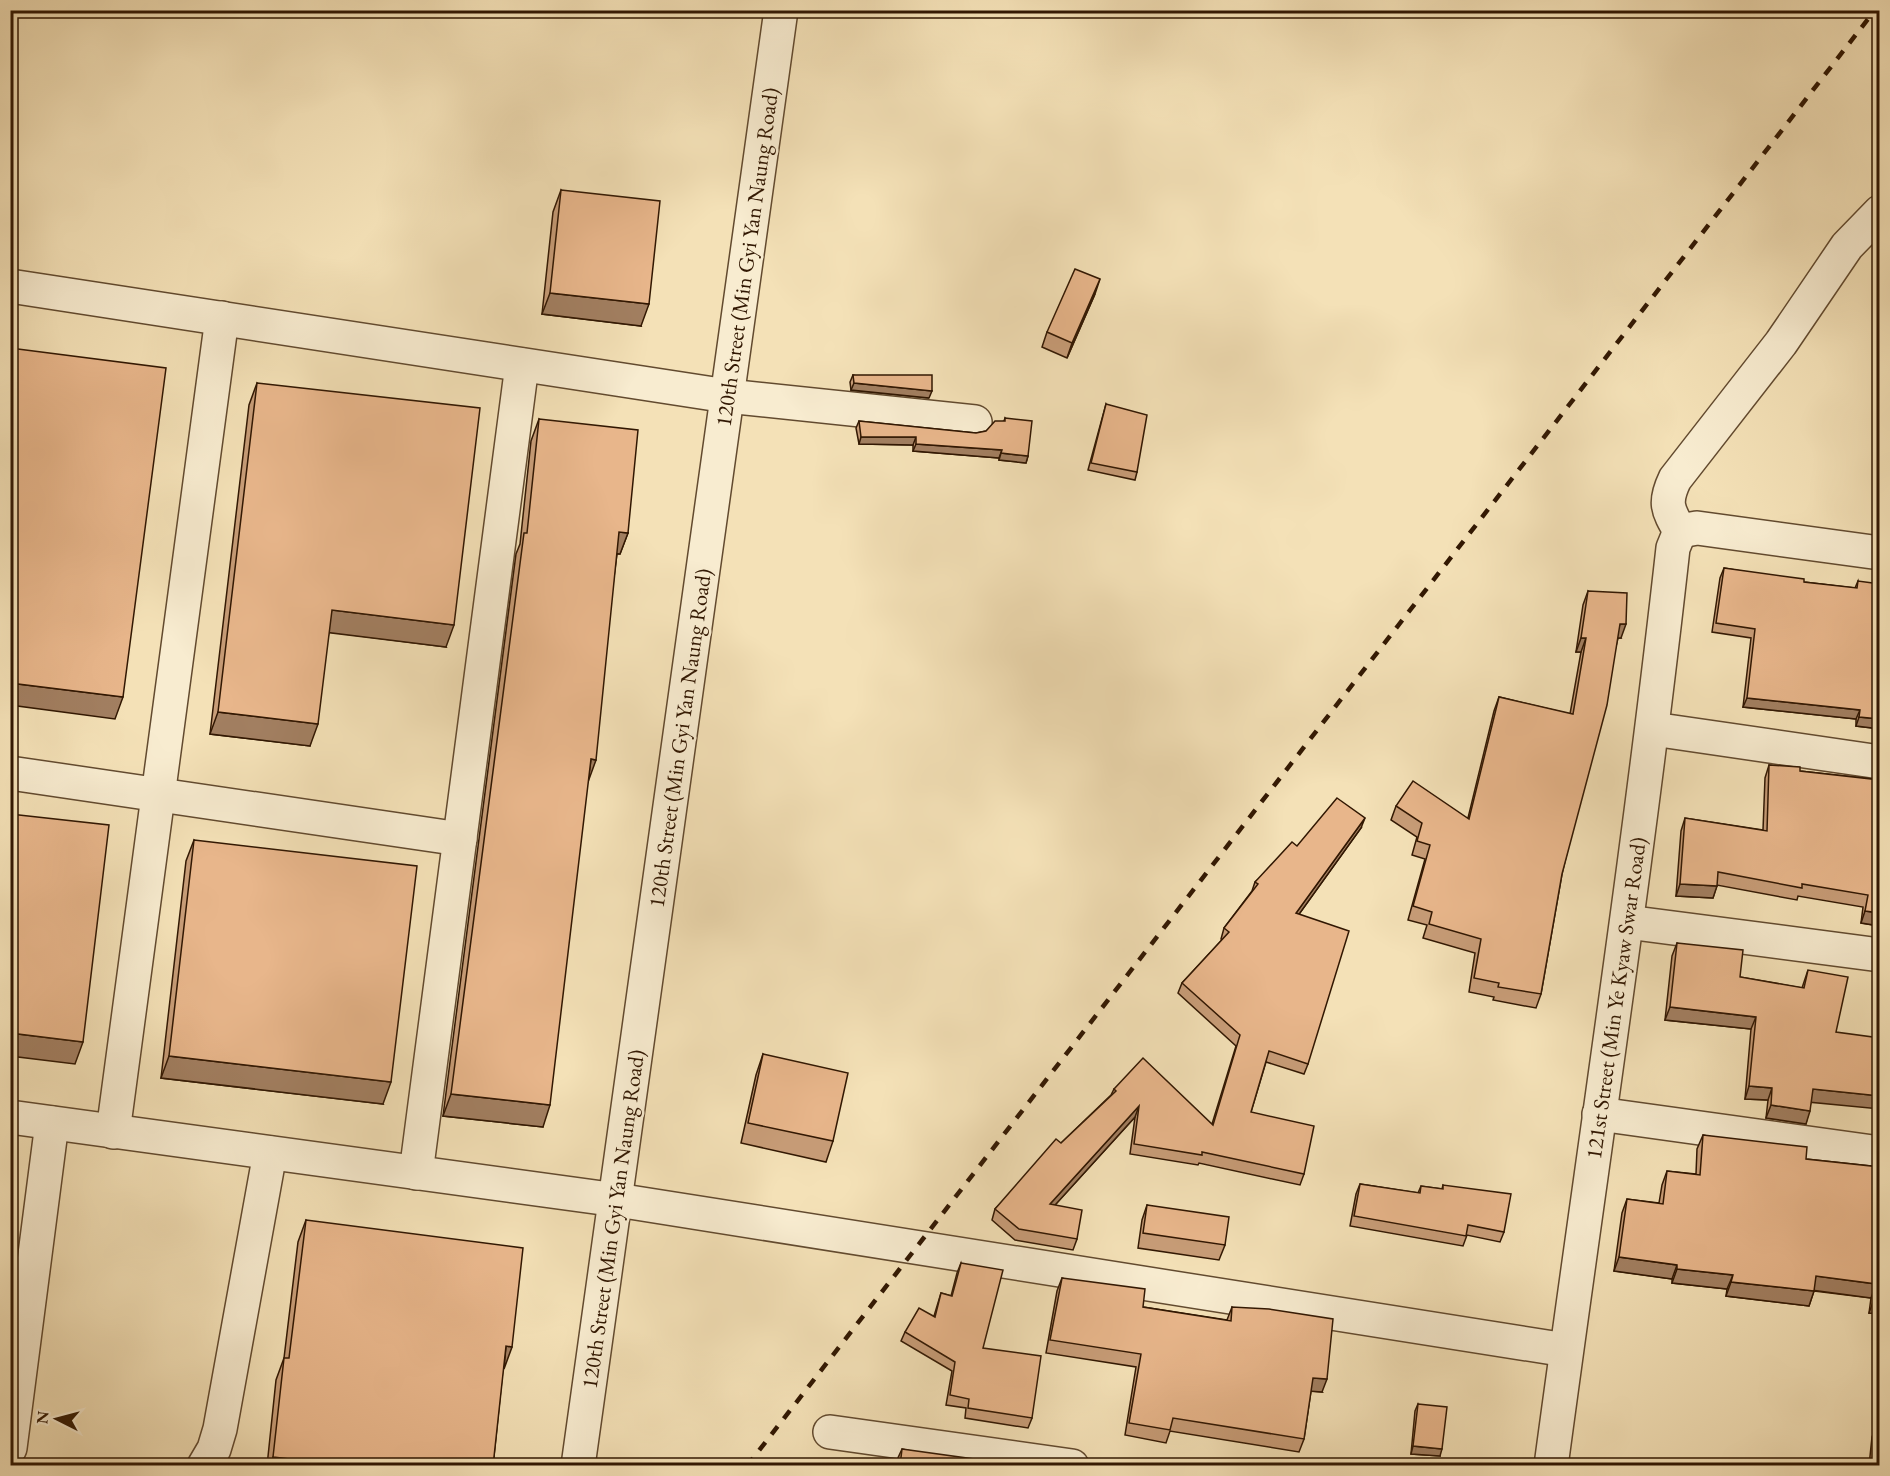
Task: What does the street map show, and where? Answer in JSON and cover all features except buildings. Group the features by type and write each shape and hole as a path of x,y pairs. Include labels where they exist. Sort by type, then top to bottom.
{"street":[{"name":"120th Street (Min Gyi Yan Naung Road)","path":"578,1466 782,10"},
{"path":"1880,212 1847,246 1781,343 1675,479 1667,496 1669,512 1680,531 1697,528 1880,553"},
{"path":"10,286 727,396 975,422"},
{"path":"113,1132 222,318"},
{"path":"416,1173 522,365"},
{"name":"121st Street (Min Ye Kyaw Swar Road)","path":"1551,1466 1653,729 1672,548 1680,531"},
{"path":"1653,729 1880,762"},
{"path":"10,773 460,839"},
{"path":"1627,922 1880,955"},
{"path":"1599,1114 1880,1153"},
{"path":"10,1117 617,1200 1566,1350"},
{"path":"10,1448 52,1123"},
{"path":"204,1466 214,1449 220,1429 270,1153"},
{"path":"830,1432 1072,1466"}],"railway":[{"path":"747,1466 1875,10"}]}
